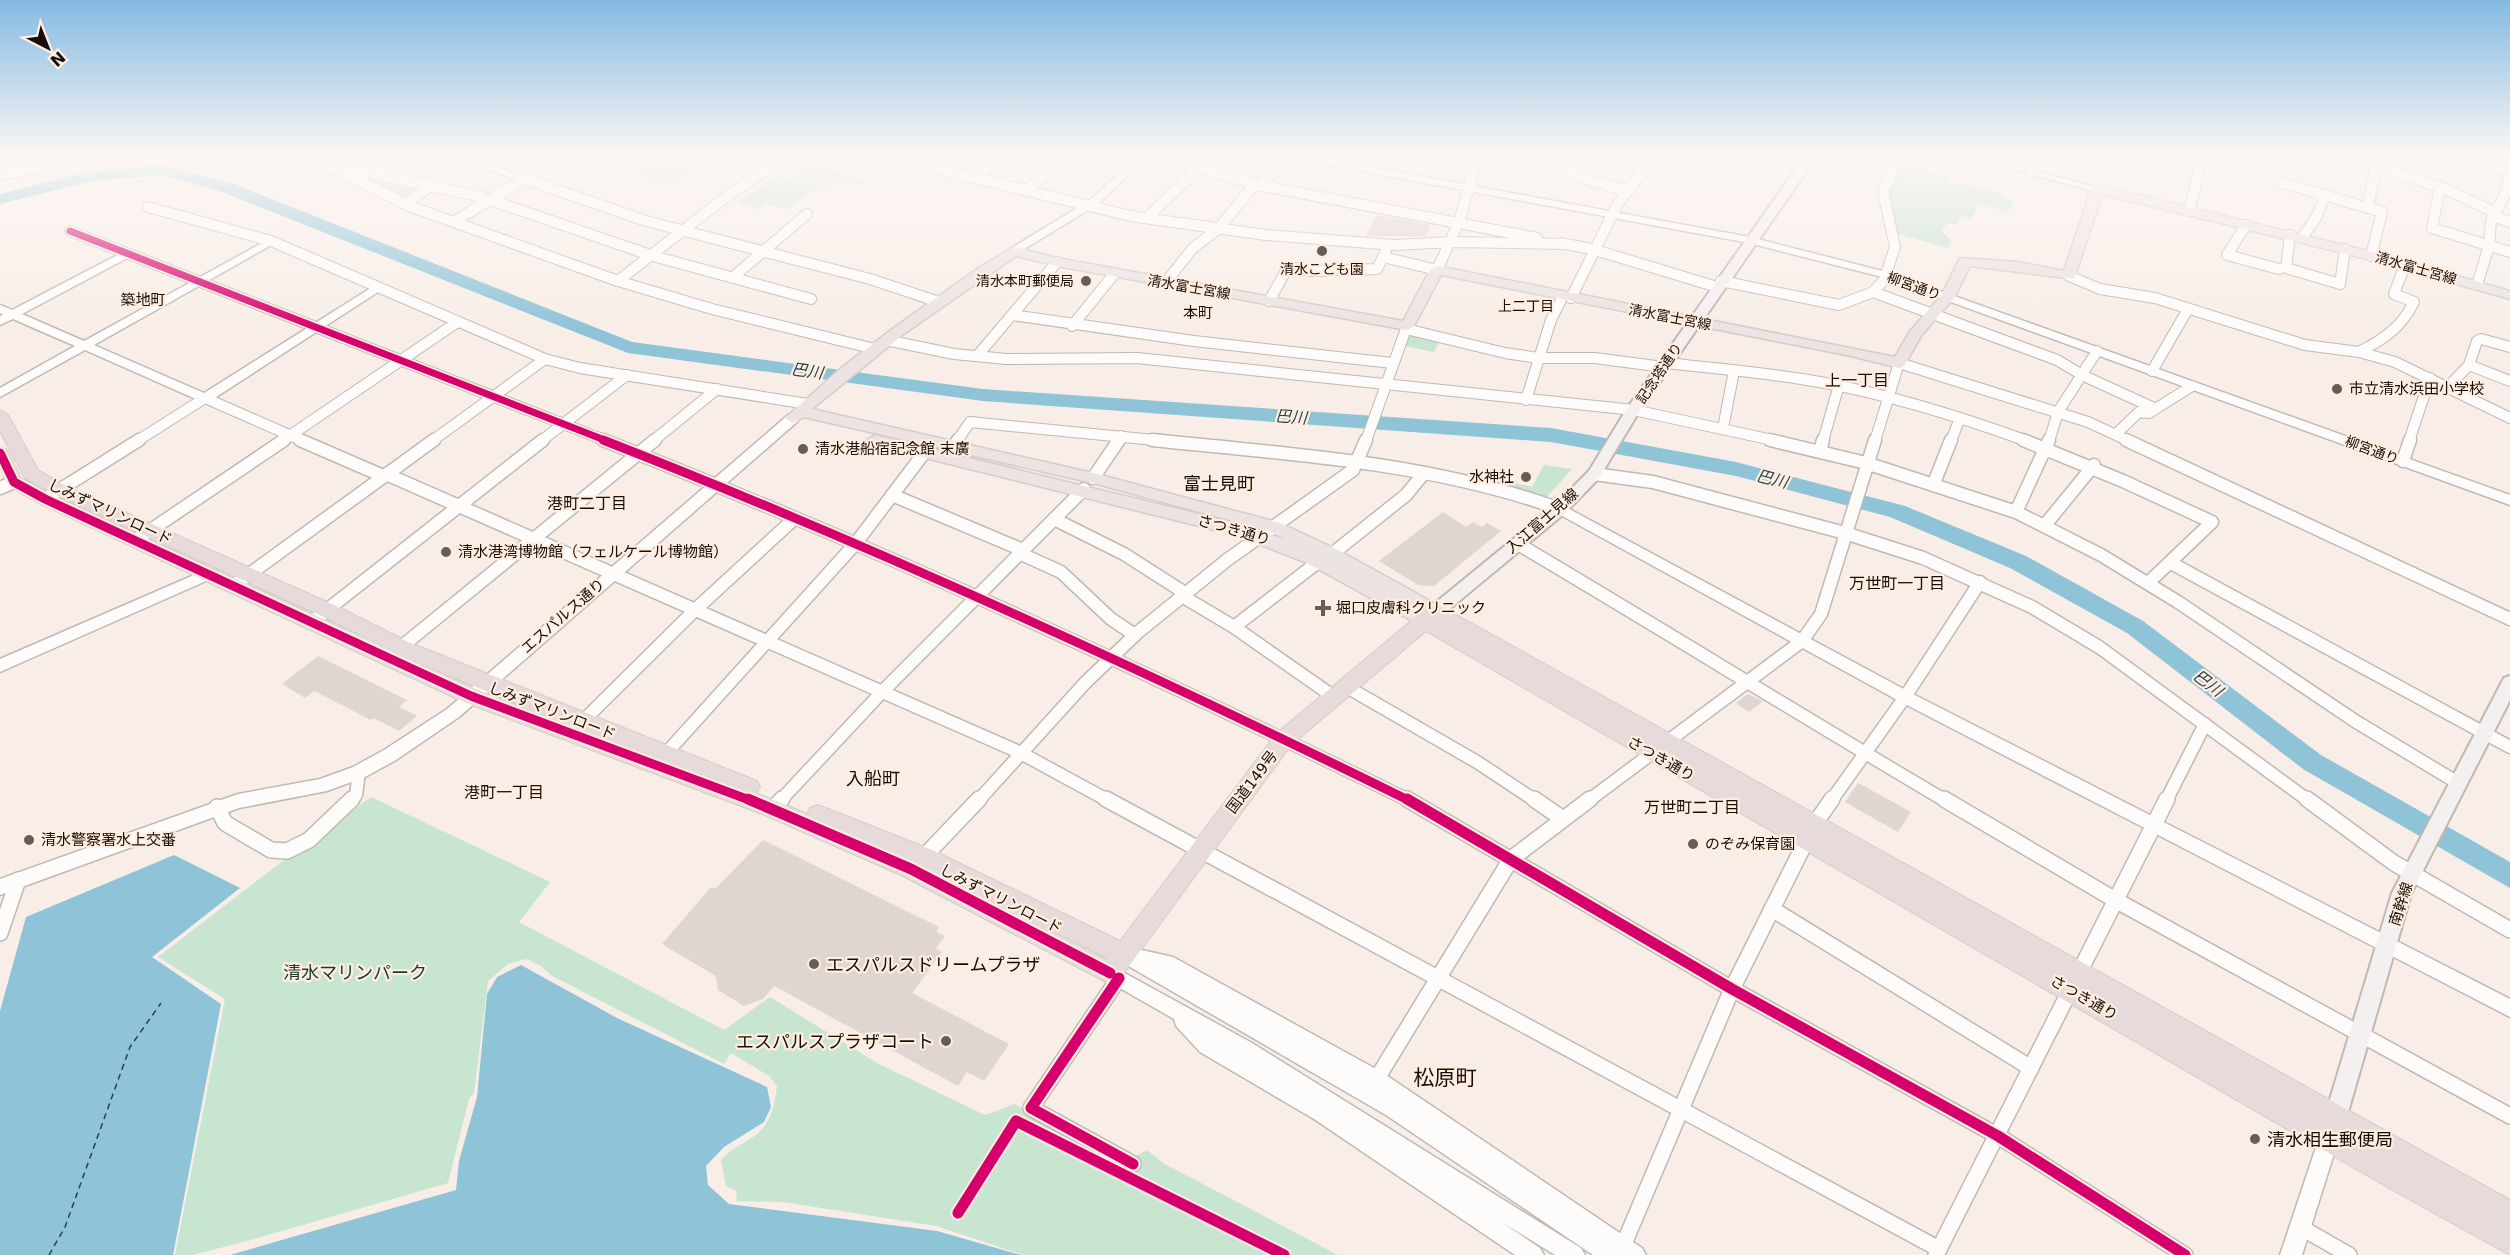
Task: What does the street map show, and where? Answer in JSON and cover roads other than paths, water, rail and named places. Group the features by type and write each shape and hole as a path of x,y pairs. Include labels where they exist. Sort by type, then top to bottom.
{"highway":[{"name":"しみずマリンロード","path":"0,415 31,474 53,494"},
{"name":"しみずマリンロード","path":"0,453 7,485 53,494 320,616 394,652 471,696 576,728 777,804 917,863 1118,968"},
{"name":"しみずマリンロード","path":"143,535 208,574 241,581"},
{"name":"国道149号","path":"1118,968 1284,739 1430,617"},
{"name":"さつき通り","path":"1430,617 2074,981 2332,1130 2510,1242"},
{"name":"しみずマリンロード","path":"394,652 488,682 576,728"},
{"name":"さつき通り","path":"2332,1130 2510,1215"}],"main road":[{"name":"記念塔通り","path":"1632,412 1768,215"},
{"path":"1899,363 1915,334 1947,298 1965,261 2018,266 2069,276 2089,215"},
{"name":"清水富士宮線","path":"2204,215 2372,256 2510,295"},
{"name":"清水富士宮線","path":"1014,250 1057,262 1406,328"},
{"path":"803,409 936,301 1014,250"},
{"name":"清水富士宮線","path":"1437,270 1851,351 1899,363"},
{"path":"1406,328 1437,270"},
{"name":"さつき通り","path":"803,409 940,450 1088,484 1268,531 1325,558 1430,617"},
{"name":"入江富士見線","path":"1430,617 1560,509 1596,472 1632,412"},
{"name":"南幹線","path":"2332,1130 2412,872 2510,683"}],"street":[{"path":"175,215 271,241 456,323 544,359 717,390 803,409"},
{"path":"436,215 618,280 712,309 878,346 1041,361 1137,358 1632,412 1723,428 1820,451 1934,483 2016,512 2045,525 2148,583 2345,715 2457,786"},
{"path":"455,221 466,215"},
{"path":"533,215 653,256 811,299"},
{"path":"627,215 870,279 936,301"},
{"path":"618,280 653,256 702,215"},
{"path":"733,277 806,215"},
{"path":"1014,250 1074,215"},
{"path":"1135,215 1218,229 1388,244 1452,242 1566,244"},
{"path":"1166,282 1193,248 1218,229 1231,215"},
{"path":"1419,215 1592,249 1719,284 1839,305 1873,292 1886,275 1895,245 1888,215"},
{"path":"1383,257 1437,270 1452,242 1461,215"},
{"path":"1526,400 1551,320 1567,297 1611,215"},
{"name":"柳宮通り","path":"1611,215 1750,240 1886,275 2510,500"},
{"path":"2318,215 2296,237 2286,268 2340,284 2345,249"},
{"path":"2372,256 2381,215"},
{"path":"2435,215 2432,228 2510,252"},
{"path":"2477,285 2489,246 2493,215"},
{"path":"2494,215 2510,222"},
{"path":"2246,225 2227,255 2279,269"},
{"path":"70,231 564,424 856,543 1284,739 1412,802 1732,989 1998,1136 2185,1255"},
{"path":"0,393 271,241"},
{"path":"1269,301 1288,267 1312,271 1377,269 1388,244"},
{"path":"0,321 129,253"},
{"path":"977,356 1057,262"},
{"path":"2359,352 2397,331 2406,320 2414,302 2394,294 2405,265"},
{"path":"1072,326 1115,273"},
{"path":"2069,276 2100,289 2155,297 2305,345 2359,352 2395,362 2510,418"},
{"path":"53,494 378,288"},
{"path":"1873,292 2057,360 2084,376 2154,408"},
{"path":"0,309 534,538 1019,752 1938,1252 2074,981 2117,901 2152,824 2205,724"},
{"path":"2152,371 2188,309"},
{"path":"1012,315 1072,326 1392,363"},
{"path":"143,535 456,323"},
{"path":"917,863 1019,752 1135,635 1183,595 1358,464 1406,328 1496,351 1538,358 1595,358 1734,370 1839,385 1889,396 2047,446 2094,465 2212,522 2148,583"},
{"path":"2448,387 2469,365 2475,355 2477,341 2481,339 2510,346"},
{"path":"1244,368 1250,347"},
{"path":"2016,512 2047,446 2058,412 2084,376 2097,351"},
{"path":"241,581 544,359"},
{"path":"1376,1080 1511,859 1658,746 1747,684 1802,641 1821,614 1865,465 1899,363 2058,412 2116,434 2510,619"},
{"path":"2469,365 2510,381"},
{"path":"1723,428 1734,370"},
{"path":"320,616 458,505 627,375"},
{"path":"2403,461 2430,378"},
{"path":"1820,451 1839,385"},
{"path":"2116,434 2139,412 2149,413 2192,386"},
{"path":"394,652 717,390"},
{"name":"エスパルス通り","path":"0,887 217,807 321,786 359,772 424,734 488,682 803,409"},
{"path":"1934,483 1960,418"},
{"path":"660,760 856,543 892,495 970,422 1121,436 1358,464 1494,486 1560,509 1905,697 2510,1008"},
{"path":"777,804 882,692 1088,484 1121,436"},
{"path":"2045,525 2094,465"},
{"path":"1596,472 1653,482 1845,530 1923,558 2032,607 2073,630 2412,872 2510,930"},
{"path":"1234,627 1406,495 1424,473"},
{"path":"892,495 1021,551 1061,572 1111,619 1135,635"},
{"path":"576,728 695,610 795,518"},
{"path":"1054,519 1124,554 1183,595 1340,692 1477,762 1563,819"},
{"path":"1518,543 1701,652 1747,684 1864,754 2117,901 2510,1116"},
{"path":"2171,563 2510,747"},
{"path":"0,666 208,574"},
{"path":"1622,1253 1732,989 1810,833 1905,697 1980,582"},
{"path":"217,807 225,824 271,850 287,851 309,840 331,822 356,795 359,772"},
{"path":"0,933 18,880"},
{"path":"1772,909 2031,1068"},
{"path":"1118,968 1167,963 1376,1080 1622,1253"},
{"path":"1118,968 1174,1010 1328,1099 1574,1255"},
{"path":"1118,968 1339,1076 1622,1253"},
{"path":"1118,968 1031,1108 1133,1164"},
{"path":"1174,1010 1207,1046 1321,1112 1533,1255"},
{"path":"958,1213 1016,1121 1284,1255"},
{"path":"2291,1255 2332,1130"},
{"path":"2300,1227 2349,1255"}],"water":[{"path":"174,855 240,888 152,957 221,1004 173,1255 0,1255 0,1011 26,917"},
{"path":"521,965 617,1018 767,1087 771,1107 764,1122 724,1147 706,1166 708,1185 729,1204 937,1231 1021,1255 230,1255 456,1190 459,1161 477,1097 487,994 497,977"}],"waterway":[{"name":"巴川","path":"295,215 628,347 983,395 1551,435 1736,469 1897,511 2018,562 2135,627 2312,762 2510,876"}],"place":[{"name":"清水こども園","path":"1322,251"},
{"name":"清水本町郵便局","path":"1086,281"},
{"name":"市立清水浜田小学校","path":"2337,389"},
{"name":"清水港船宿記念館 末廣","path":"803,449"},
{"name":"水神社","path":"1526,477"},
{"name":"清水港湾博物館（フェルケール博物館）","path":"446,552"},
{"name":"堀口皮膚科クリニック","path":"1323,608"},
{"name":"清水警察署水上交番","path":"29,840"},
{"name":"のぞみ保育園","path":"1693,844"},
{"name":"エスパルスドリームプラザ","path":"814,964"},
{"name":"エスパルスプラザコート","path":"946,1041"},
{"name":"清水相生郵便局","path":"2255,1139"}],"district":[{"name":"築地町","path":"143,300"},
{"name":"上二丁目","path":"1526,306"},
{"name":"本町","path":"1198,313"},
{"name":"上一丁目","path":"1857,380"},
{"name":"富士見町","path":"1219,483"},
{"name":"港町二丁目","path":"587,503"},
{"name":"万世町一丁目","path":"1897,583"},
{"name":"入船町","path":"873,778"},
{"name":"港町一丁目","path":"504,792"},
{"name":"万世町二丁目","path":"1692,807"},
{"name":"松原町","path":"1445,1078"}],"park label":[{"name":"清水マリンパーク","path":"355,972"}]}
